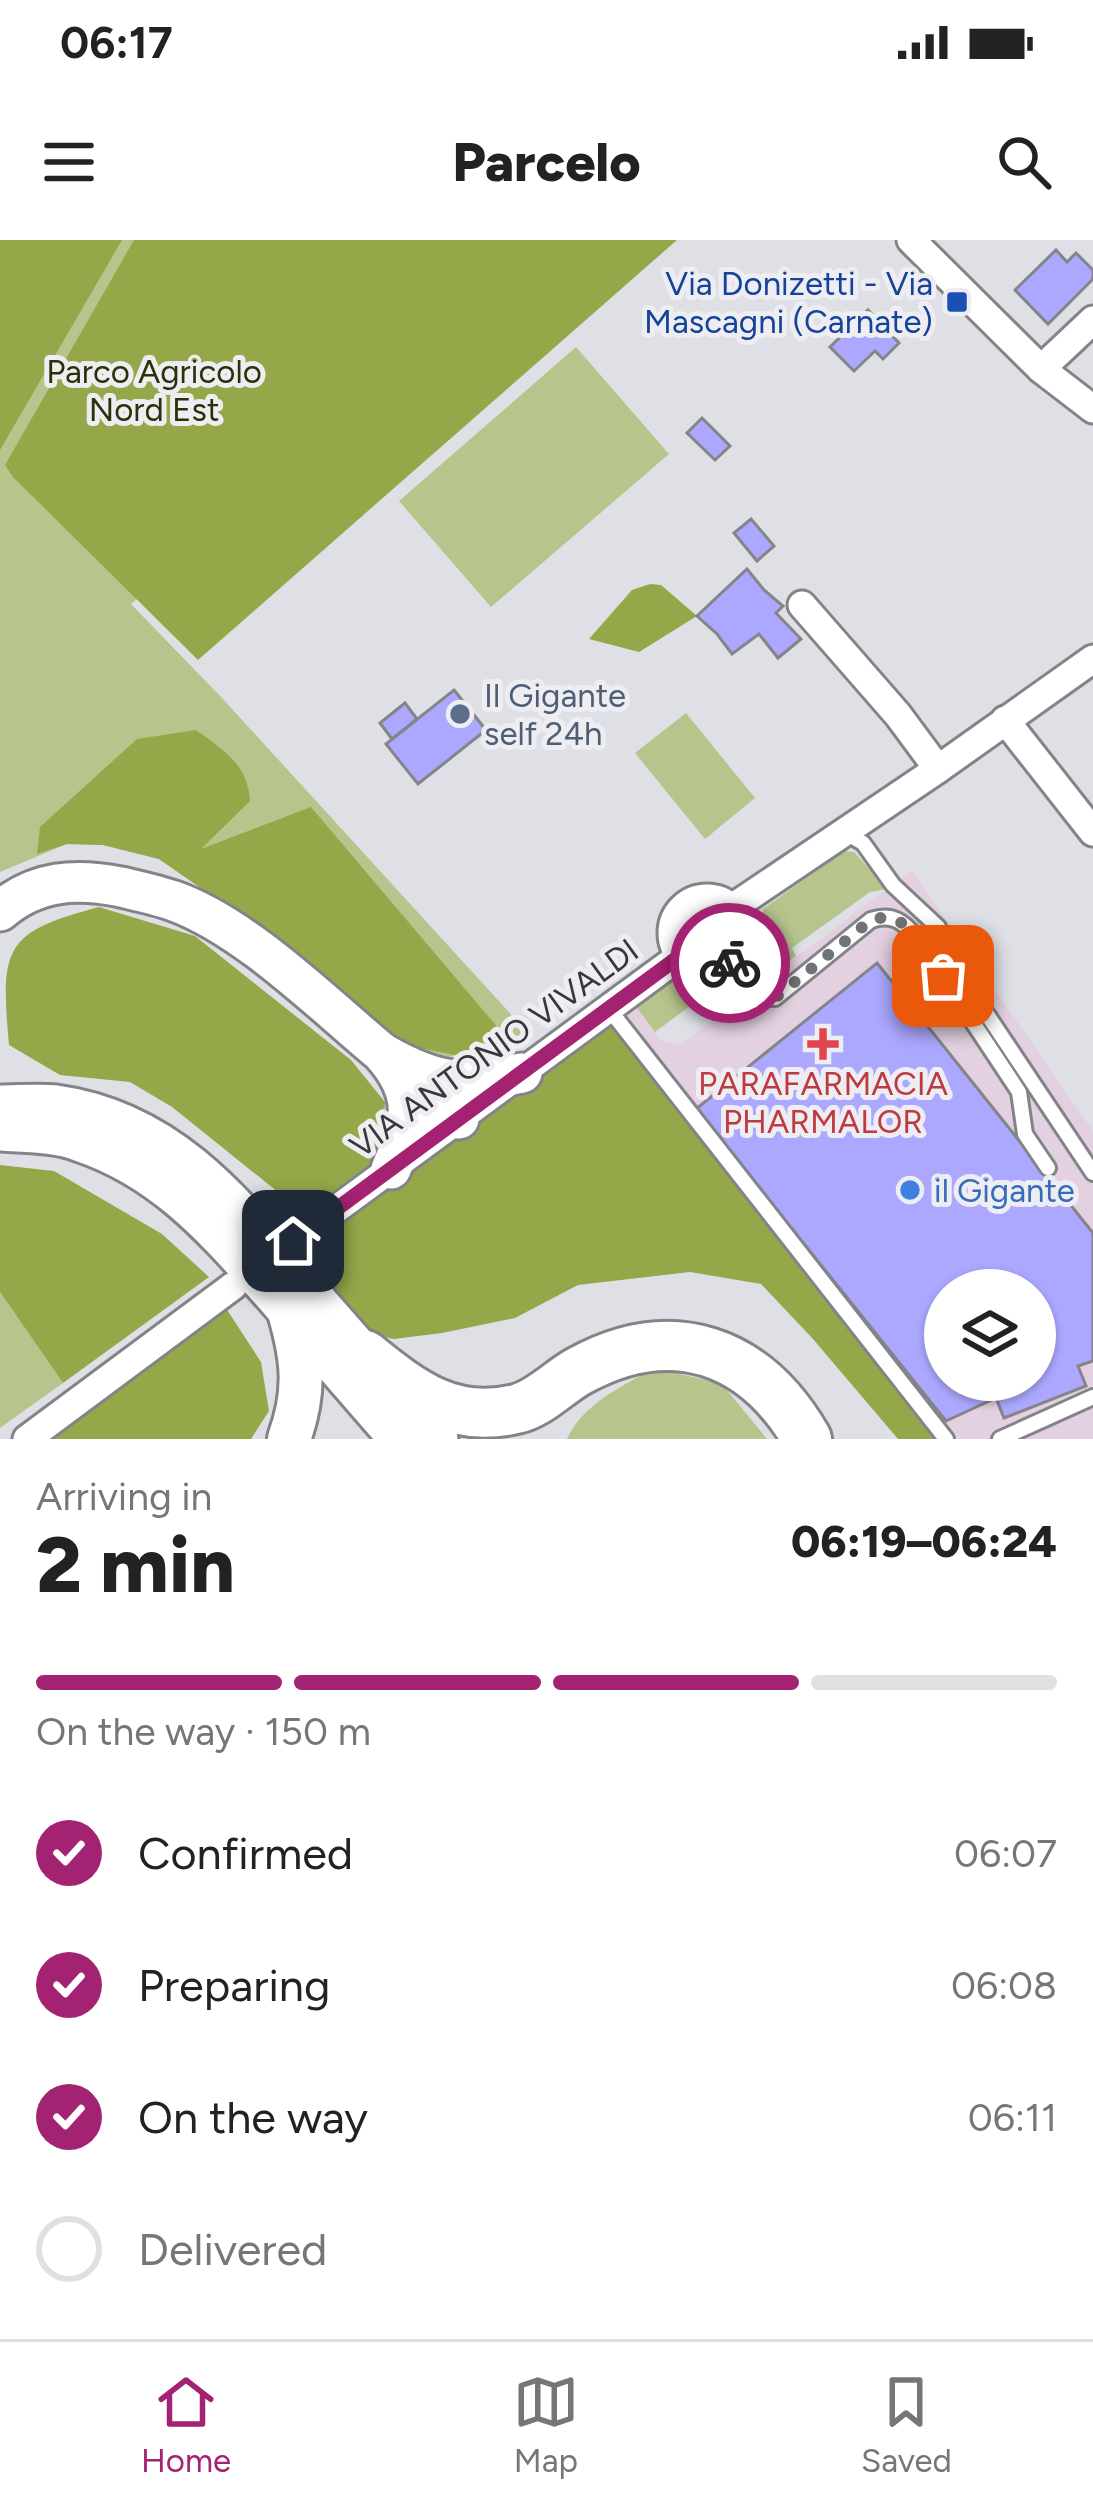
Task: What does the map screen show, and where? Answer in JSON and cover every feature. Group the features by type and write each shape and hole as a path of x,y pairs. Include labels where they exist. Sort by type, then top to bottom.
{"highway":[{"path":"365,1355 415,1394 449,1409 475,1412 524,1407 604,1359 656,1345 713,1352 751,1372 808,1439"},
{"path":"539,1439 568,1393 604,1359"}],"main road":[{"path":"0,911 32,889 64,882 107,884 175,901 244,939 459,1119"},
{"path":"421,1083 484,1080 522,1072"},
{"path":"0,1076 184,1199 399,1439"},
{"path":"391,1168 421,1083"},
{"path":"0,1106 64,1119 117,1122 154,1140 214,1185 438,1439"},
{"path":"0,1131 64,1119"},
{"path":"289,1312 300,1351 302,1383 289,1439"}],"street":[{"path":"911,240 1041,369 1093,409"},
{"path":"1041,369 1093,320"},
{"path":"802,604 938,769"},
{"name":"VIA ANTONIO VIVALDI","path":"728,961 698,968 680,956 673,924 685,905 704,898 731,908 1093,658"},
{"path":"1005,720 1093,832"},
{"path":"728,961 741,941 742,929 731,908"},
{"name":"VIA ANTONIO VIVALDI","path":"293,1241 680,956"},
{"path":"27,1439 233,1286"}],"lane":[{"path":"842,831 863,843 892,885 938,926 950,958 1093,1173"},
{"path":"728,961 758,997 775,998 871,920 884,916 904,922 1019,1092 1024,1134 1048,1168"},
{"path":"609,1009 946,1439"},
{"path":"1000,1439 1093,1397"}],"shaded area":[{"path":"912,870 1093,1131 1093,1439 935,1439 608,1023 634,1004 661,1041 679,1045"}],"green space":[{"name":"Parco Agricolo Nord Est","path":"0,240 570,240 131,604 528,1033 448,1057 409,1046 290,950 159,859 103,845 67,844 0,872"},
{"path":"0,240 122,240 0,450"},
{"path":"134,240 677,240 198,660 5,465"},
{"path":"576,347 669,454 491,607 399,501"},
{"path":"661,585 697,616 639,652 589,639 632,590"},
{"path":"686,713 755,798 705,839 635,753"},
{"path":"196,730 239,768 250,801 201,849 311,807 510,1042 455,1055 409,1046 290,950 159,859 103,845 67,844 37,854 40,827 137,739"},
{"path":"844,851 854,852 887,889 870,892 792,948 796,956 777,970 762,953 763,909"},
{"path":"99,907 195,936 351,1060 385,1102 382,1155 304,1213 172,1107 130,1082 60,1075 9,1045 6,985 15,948 44,925"},
{"path":"683,970 720,977 734,992 721,1001 724,1011 694,1003 655,1032 634,1004"},
{"path":"608,1023 934,1439 898,1439 761,1284 690,1272 578,1285 515,1318 394,1339 362,1333 307,1252"},
{"path":"0,1165 54,1171 162,1234 209,1277 63,1383 0,1292"},
{"path":"0,1292 63,1383 0,1428"},
{"path":"224,1305 261,1362 269,1411 251,1439 47,1439"},
{"path":"655,1368 722,1384 767,1439 567,1439 594,1405"}],"building":[{"path":"1056,250 1067,262 1076,253 1093,270 1093,279 1048,324 1015,290"},
{"path":"868,310 899,343 883,359 875,351 854,371 830,347"},
{"path":"702,418 730,446 715,460 687,433"},
{"path":"751,519 774,546 757,561 734,533"},
{"path":"747,569 783,606 776,613 801,639 778,658 759,634 732,654 697,616"},
{"path":"454,690 486,730 418,784 386,744"},
{"path":"405,703 417,719 392,739 380,723"},
{"name":"il Gigante","path":"877,963 1093,1233 1093,1361 1078,1366 1086,1386 1056,1398 1056,1269 924,1269 924,1394 696,1109"},
{"name":"il Gigante","path":"930,1401 989,1401 946,1421"},
{"name":"il Gigante","path":"997,1401 1048,1401 1004,1418"}],"way so far":[{"path":"730,963 758,997 775,998 871,920 884,916 904,922 943,976"}],"place":[{"name":"Via Donizetti - Via Mascagni (Carnate)","path":"957,302"},
{"name":"Il Gigante self 24h","path":"460,714"},
{"name":"PARAFARMACIA PHARMALOR","path":"823,1044"},
{"name":"il Gigante","path":"910,1190"}],"route":[{"path":"293,1241 680,956 698,968 730,963"}]}
